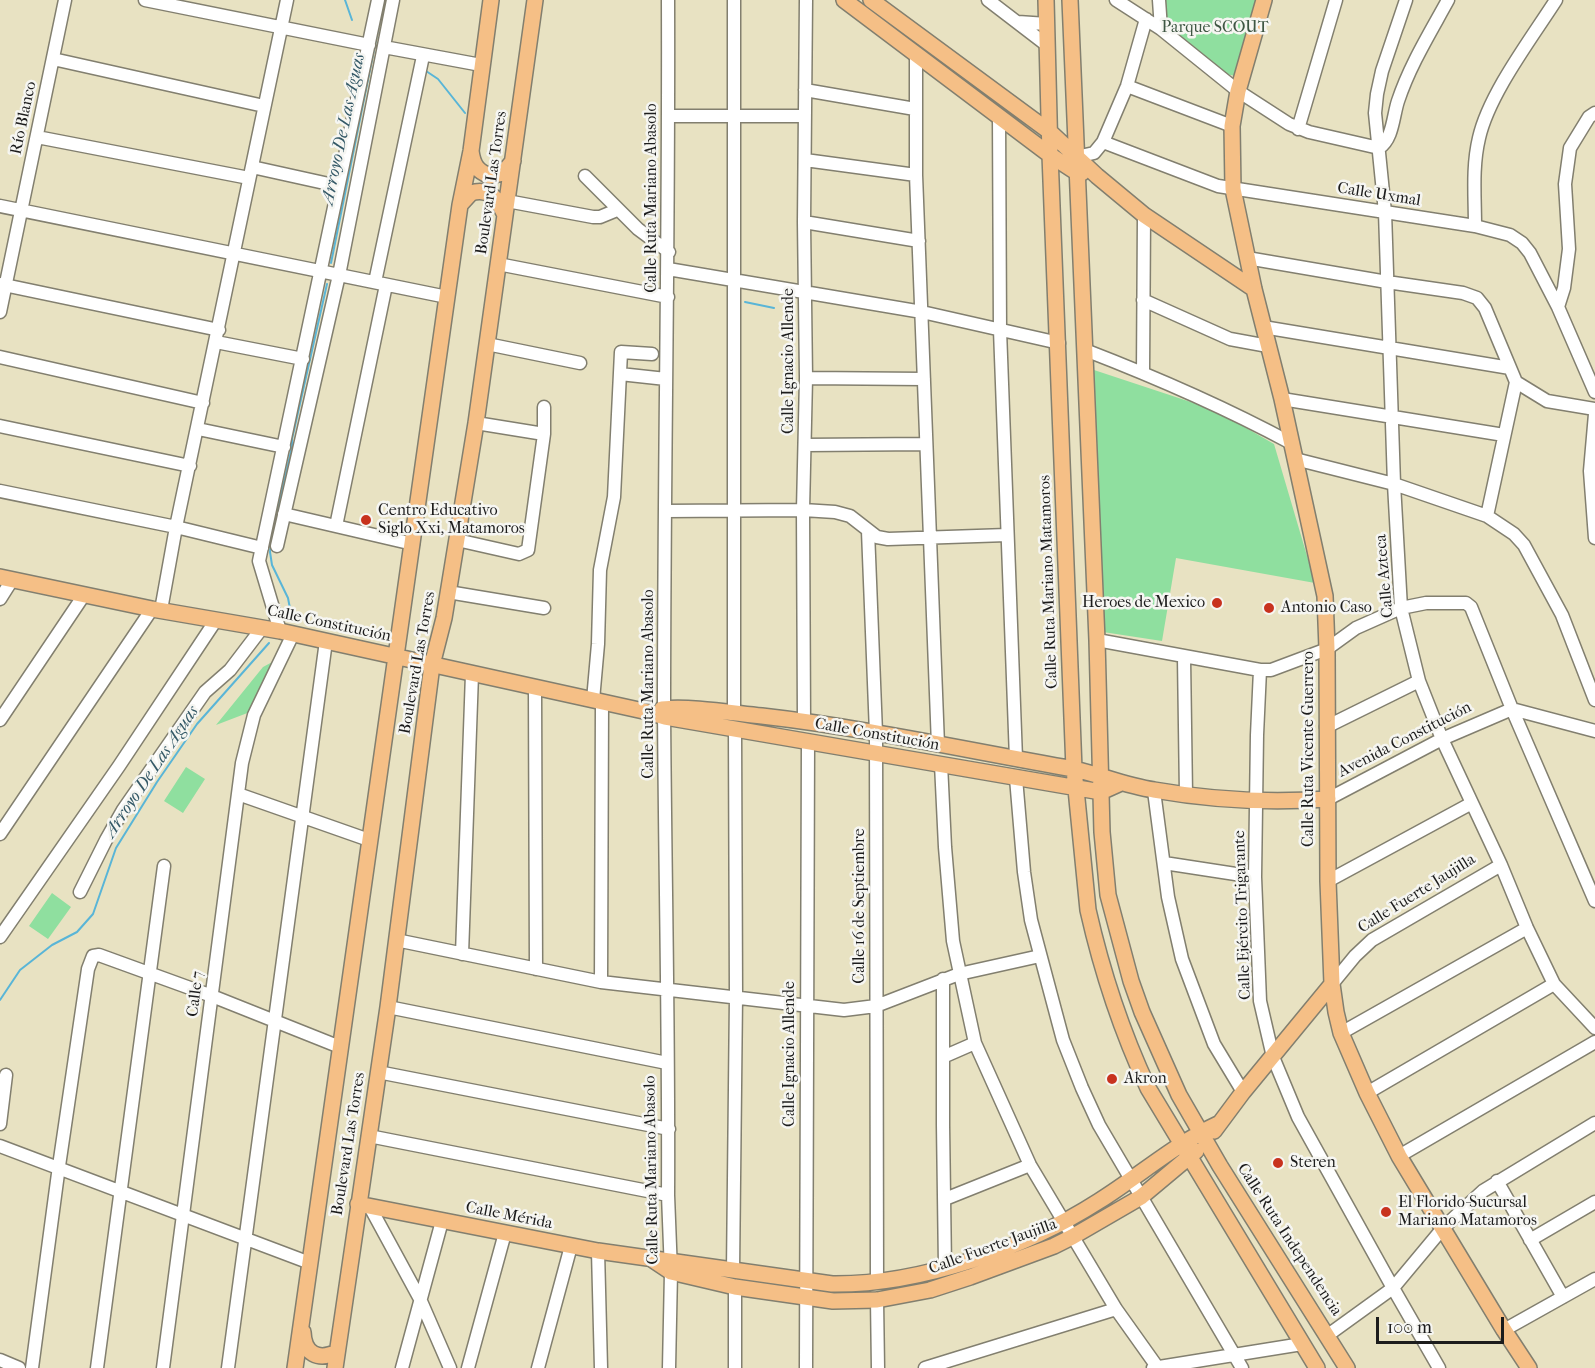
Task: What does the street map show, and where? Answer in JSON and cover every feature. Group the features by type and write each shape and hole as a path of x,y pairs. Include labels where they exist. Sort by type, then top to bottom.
{"main road":[{"name":"Boulevard Las Torres","path":"295,1368 491,0"},
{"name":"Boulevard Las Torres","path":"335,1368 364,1206 369,1136 432,665 448,592 476,423 535,0"},
{"path":"844,0 1050,155 1076,164 1097,176 1144,215 1254,289"},
{"path":"871,0 1050,132 1076,164"},
{"name":"Calle Ruta Mariano Matamoros","path":"1046,0 1074,769 1088,910 1104,974 1129,1047 1148,1089 1184,1150"},
{"path":"1070,0 1104,863 1108,895 1131,981 1168,1073 1204,1138"},
{"name":"Calle Ruta Vicente Guerrero","path":"1264,0 1238,91 1232,126 1233,189 1254,289 1323,578 1327,649 1328,880 1332,984 1341,1032 1367,1093 1398,1156 1529,1368"},
{"path":"471,151 477,169 490,176 503,173 513,161"},
{"path":"460,205 471,193 477,191 487,192 506,208"},
{"name":"Calle Constitución","path":"6,579 156,610 326,641 648,712 734,713 804,721 1100,775"},
{"name":"Calle Constitución","path":"664,713 735,729 1101,792"},
{"name":"Avenida Constitución","path":"1100,775 1121,783 1186,795 1292,801 1328,799"},
{"path":"1101,792 1121,783"},
{"name":"Calle Fuerte Jaujilla","path":"670,1267 733,1271 832,1284 877,1282 945,1267 994,1251 1064,1223 1204,1138 1274,1057 1288,1036 1332,984"},
{"name":"Calle Ruta Independencia","path":"1204,1138 1347,1368"},
{"path":"1184,1150 1317,1368"},
{"name":"Calle Fuerte Jaujilla","path":"670,1267 735,1287 833,1301 877,1300 930,1290 1054,1246 1072,1237 1141,1197 1184,1150"},
{"name":"Calle Mérida","path":"364,1206 653,1260 670,1267"},
{"path":"302,1320 304,1342 310,1351 322,1357 337,1352"}],"street":[{"name":"Río Blanco","path":"0,312 3,284 37,137 64,0"},
{"path":"145,0 369,45"},
{"path":"0,834 156,610 218,336 287,0"},
{"path":"287,633 260,565 262,548 378,0"},
{"path":"277,546 339,275 393,0"},
{"name":"Calle Ruta Mariano Abasolo","path":"668,0 669,269 664,713 668,990 669,1368"},
{"path":"734,0 732,511 734,713"},
{"name":"Calle Ignacio Allende","path":"804,721 806,0"},
{"path":"988,0 1048,46"},
{"path":"1116,0 1161,29 1238,91 1298,129 1379,148 1388,140 1406,75 1448,0"},
{"path":"1159,0 1161,29"},
{"path":"1298,129 1336,0"},
{"name":"Calle Azteca","path":"1406,0 1377,94 1376,113 1385,212 1394,484 1401,608 1419,681 1442,739 1501,865 1527,928 1554,984 1595,1028"},
{"path":"1475,226 1475,160 1479,137 1503,84 1556,0"},
{"path":"1076,164 1094,153 1103,142 1127,86 1146,20"},
{"path":"1018,22 1047,24"},
{"path":"384,47 481,65"},
{"path":"916,53 916,175 938,745"},
{"path":"336,526 423,56"},
{"path":"53,59 264,106"},
{"path":"1127,86 1232,126"},
{"path":"805,90 915,109"},
{"path":"1558,307 1564,288 1569,249 1565,184 1570,147 1589,117 1595,113"},
{"path":"669,116 805,116"},
{"path":"999,116 1000,330 1016,759"},
{"path":"37,137 339,186"},
{"name":"Calle Uxmal","path":"1103,142 1218,186 1475,226 1510,235 1522,243 1530,253 1558,307 1595,392"},
{"path":"805,159 916,175"},
{"path":"585,176 638,229 669,252"},
{"path":"0,206 235,252 447,297"},
{"path":"506,208 593,217 600,217 617,210"},
{"path":"1143,373 1144,215"},
{"path":"804,222 919,241"},
{"path":"1247,258 1463,293 1477,298 1485,308 1516,382 1547,401 1595,409"},
{"path":"498,264 668,297"},
{"path":"669,269 922,312 1059,343"},
{"path":"3,284 303,359"},
{"path":"1143,300 1230,339 1268,346"},
{"path":"1263,327 1510,368"},
{"path":"488,344 580,363"},
{"path":"1084,350 1143,373 1250,421 1291,443"},
{"path":"601,982 597,701 600,570 614,497 621,352 652,354"},
{"path":"0,357 203,404"},
{"path":"620,374 666,379"},
{"path":"806,378 924,379"},
{"path":"1487,516 1516,382"},
{"path":"1282,399 1504,435"},
{"path":"456,540 519,554 528,550 544,434 544,407"},
{"path":"1595,414 1590,471 1595,538"},
{"path":"476,423 544,434"},
{"path":"0,426 190,466"},
{"path":"198,429 284,447"},
{"path":"806,445 926,444"},
{"path":"1295,459 1394,484 1487,516 1505,527 1524,545 1562,615 1595,700"},
{"path":"0,491 176,527 262,548"},
{"path":"666,511 803,510 835,512 850,516 868,531 878,537 888,539 1007,536"},
{"path":"284,514 413,544"},
{"name":"Calle 16 de Septiembre","path":"868,531 876,733 877,1282"},
{"path":"0,598 6,579"},
{"path":"448,592 544,608"},
{"path":"0,720 84,595"},
{"path":"1097,640 1184,658 1260,670 1281,667 1327,649 1356,628 1401,608 1426,603 1466,603 1471,607 1512,709 1595,901"},
{"path":"0,937 119,766 216,620"},
{"path":"80,892 123,810 205,692 230,670 262,628"},
{"name":"Calle 7","path":"163,1368 245,748 254,715 287,633"},
{"path":"228,1368 326,641"},
{"path":"1184,658 1186,795"},
{"name":"Calle Ejército Trigarante","path":"1260,670 1255,877 1260,1001 1274,1057 1298,1117 1439,1368"},
{"path":"462,954 472,674"},
{"path":"1326,727 1419,681"},
{"path":"535,688 536,969"},
{"path":"1512,709 1595,731"},
{"name":"Avenida Constitución","path":"1328,799 1442,739 1512,709"},
{"path":"733,1271 736,996 735,729"},
{"name":"Calle Ignacio Allende","path":"806,1368 808,741"},
{"path":"941,764 953,941 975,1043 1030,1165 1116,1309 1156,1368 1302,1344"},
{"path":"1016,778 1030,920 1063,1040 1099,1125 1242,1368"},
{"path":"1154,790 1168,897 1182,959 1214,1044 1243,1092"},
{"path":"238,794 369,840"},
{"path":"1328,880 1472,803"},
{"path":"1164,863 1255,877"},
{"name":"Calle Fuerte Jaujilla","path":"1332,984 1355,956 1372,940 1501,865"},
{"path":"97,1368 164,866"},
{"path":"1341,1032 1527,928"},
{"path":"396,940 601,982 844,1010 876,1006 959,974 1040,956"},
{"path":"32,1368 88,969 93,956 99,955 212,996 340,1047"},
{"path":"943,979 945,1267"},
{"path":"1367,1093 1554,984"},
{"path":"387,1007 667,1063"},
{"path":"1398,1156 1595,1042"},
{"path":"943,1057 975,1043"},
{"path":"378,1072 669,1129"},
{"path":"0,1124 6,1075"},
{"path":"1328,1335 1393,1288 1443,1228 1483,1191 1595,1123"},
{"path":"369,1136 668,1195"},
{"path":"0,1146 59,1166 310,1263"},
{"path":"945,1199 1030,1165"},
{"path":"1497,1181 1563,1297"},
{"path":"1530,1240 1595,1202"},
{"path":"364,1206 420,1299 450,1368"},
{"path":"402,1368 442,1221"},
{"path":"468,1368 505,1233"},
{"path":"538,1368 571,1246"},
{"path":"598,1251 601,1368"},
{"path":"1504,1330 1595,1279"},
{"path":"735,1287 735,1368"},
{"path":"877,1300 878,1368"},
{"path":"925,1368 1116,1309"},
{"path":"0,1360 19,1368"}],"green space":[{"name":"Parque SCOUT","path":"1163,0 1259,0 1235,76 1226,74 1164,26"},
{"path":"1094,370 1215,410 1274,444 1315,583 1176,558 1162,641 1103,632 1091,380"},
{"path":"276,660 250,712 216,725 263,667"},
{"path":"186,767 205,779 183,813 164,801"},
{"path":"52,893 71,907 48,939 29,926"}],"waterway":[{"path":"345,0 352,20"},
{"name":"Arroyo De Las Aguas","path":"331,263 384,0"},
{"path":"426,71 438,79 465,113"},
{"name":"Arroyo De Las Aguas","path":"292,619 288,598 272,565 270,552 292,439 327,284"},
{"path":"745,302 774,308"},
{"name":"Arroyo De Las Aguas","path":"0,1000 20,970 52,945 77,932 93,914 116,848 157,782 197,724 269,643"}],"place":[{"name":"Centro Educativo Siglo Xxi, Matamoros","path":"366,520"},
{"name":"Heroes de Mexico","path":"1217,603"},
{"name":"Antonio Caso","path":"1269,608"},
{"name":"Akron","path":"1112,1079"},
{"name":"Steren","path":"1278,1163"},
{"name":"El Florido-Sucursal Mariano Matamoros","path":"1386,1212"}]}
